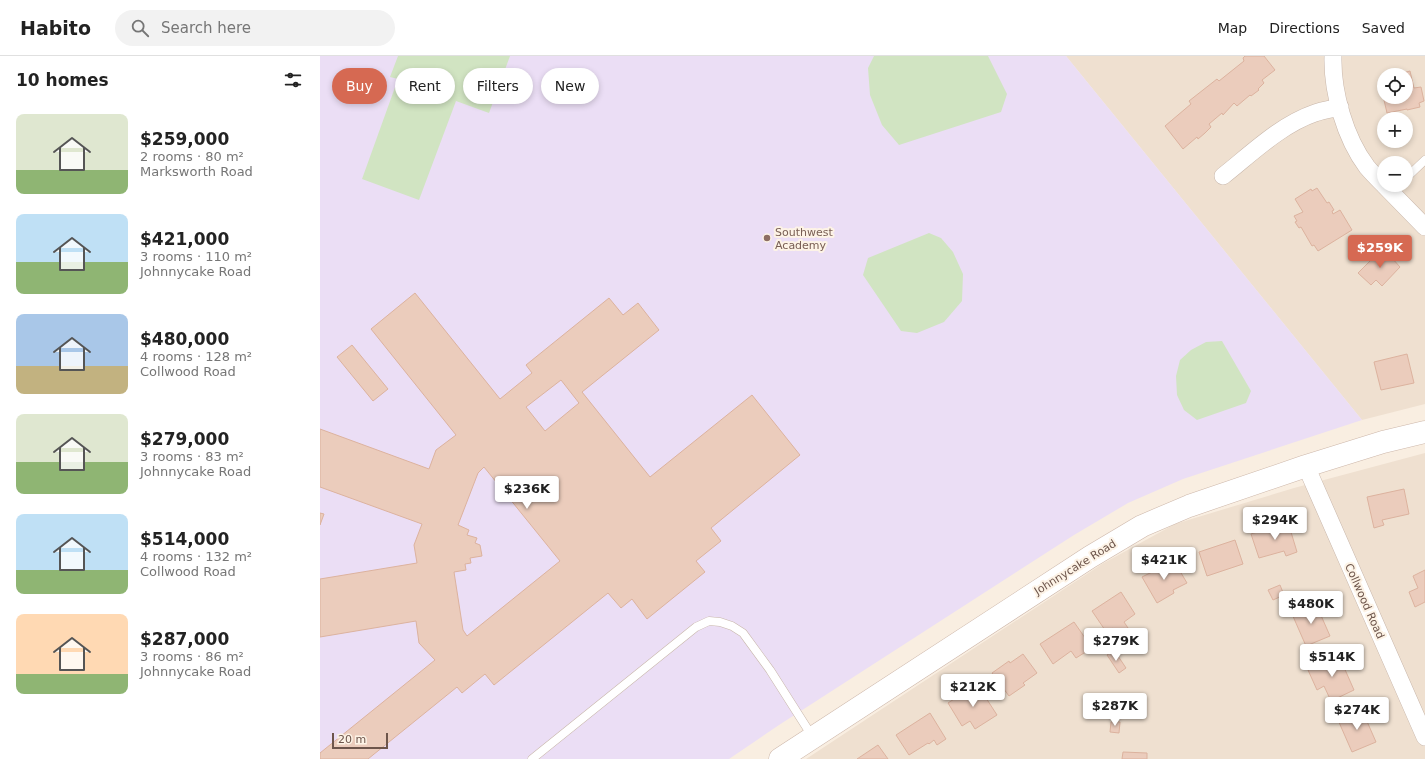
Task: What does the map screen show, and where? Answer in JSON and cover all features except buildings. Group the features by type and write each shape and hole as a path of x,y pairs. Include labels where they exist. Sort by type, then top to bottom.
{"main road":[{"name":"Johnnycake Road","path":"780,759 1083,561 1142,526 1189,506 1306,466 1383,442 1425,432"}],"street":[{"path":"1333,56 1333,77 1350,139 1367,166 1377,176"},
{"path":"1223,176 1276,134 1296,122 1315,113 1340,107"},
{"path":"1394,192 1425,227"},
{"name":"Collwood Road","path":"1306,466 1425,737"}],"lane":[{"path":"1413,171 1425,160"},
{"path":"532,759 696,627 709,621 720,622 732,626 743,633 770,670 812,737"}],"shaded area":[{"name":"Southwest Academy","path":"320,56 1066,56 1362,420 1183,479 1128,503 1074,535 779,725 729,759 320,759"},
{"path":"1066,56 1425,56 1425,404 1362,420"},
{"path":"1425,453 1425,759 806,759 1102,564 1175,524 1294,488"}],"green space":[{"path":"398,56 510,56 506,68 463,68 463,104 456,101 455,104 455,68 395,68 395,78 390,77"},
{"path":"874,56 988,56 1007,94 1001,112 899,145 882,125 870,95 868,68"},
{"path":"395,87 395,104 455,104 419,200 362,179"},
{"path":"464,104 492,104 489,113"},
{"path":"929,233 941,238 953,252 963,274 962,301 944,322 917,333 901,331 863,275 868,258"},
{"path":"1222,341 1251,391 1246,403 1197,420 1184,410 1177,395 1176,376 1180,360 1191,350 1206,342"}],"place":[{"name":"Southwest Academy","path":"767,238"}]}
